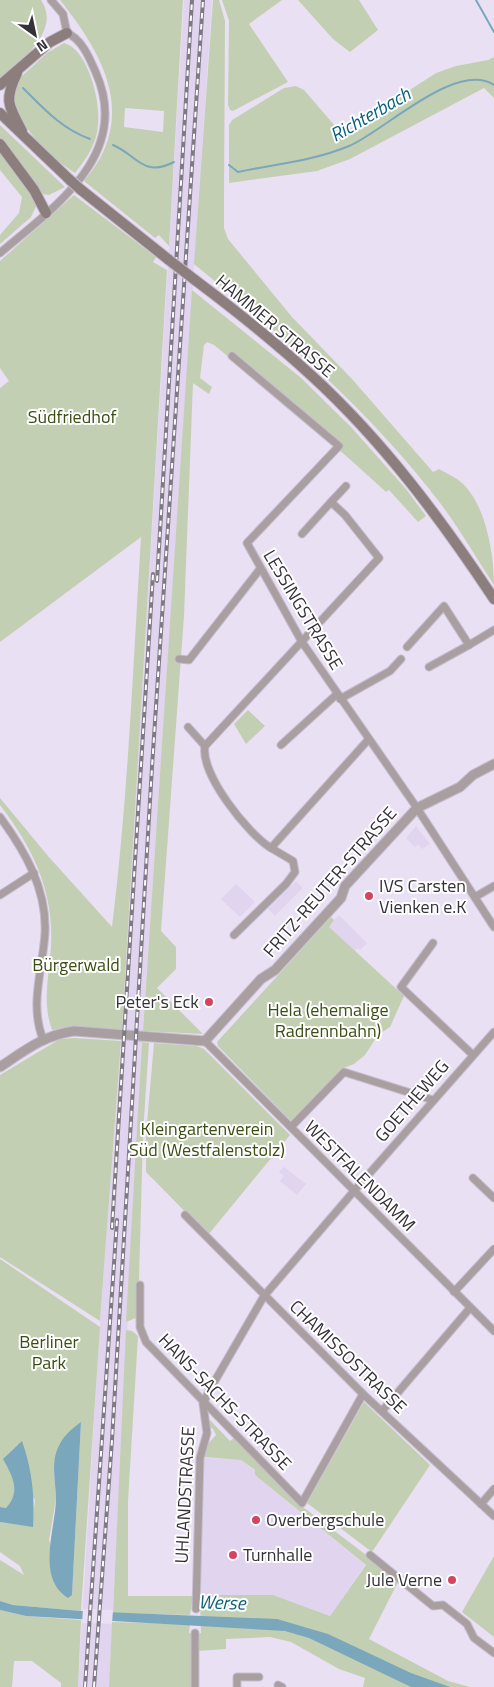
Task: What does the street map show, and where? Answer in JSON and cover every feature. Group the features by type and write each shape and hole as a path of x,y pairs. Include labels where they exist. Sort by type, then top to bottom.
{"main road":[{"path":"0,86 50,42 67,33"},
{"path":"18,70 8,92 9,103 28,142"},
{"name":"HAMMER STRASSE","path":"0,113 28,142 80,189 312,376 389,456 441,520 494,599"},
{"path":"0,144 34,190 46,213"}],"street":[{"path":"0,253 70,191 88,169 98,152 104,131 104,102 98,77 76,38 67,33 63,14 51,0"},
{"name":"LESSINGSTRASSE","path":"232,356 339,446 247,543 302,642 416,808 494,927"},
{"path":"302,534 346,486"},
{"path":"205,746 380,558 345,515 331,502"},
{"path":"179,659 189,660 260,569"},
{"path":"407,647 444,606 469,645"},
{"path":"429,667 494,630"},
{"name":"LESSINGSTRASSE","path":"281,745 339,697 390,671 401,659"},
{"path":"188,727 205,746 205,754 210,768 237,816 249,832 293,861 295,872 286,884 234,935"},
{"path":"271,848 368,740"},
{"name":"FRITZ-REUTER-STRASSE","path":"205,1041 261,979 275,970 341,898 345,886 416,808 460,787 473,775 494,764"},
{"path":"0,817 20,844 34,873 44,913 45,932 36,1008 38,1025 43,1039"},
{"path":"0,895 34,873"},
{"path":"475,897 494,886"},
{"path":"433,943 401,987 473,1055"},
{"path":"0,1068 43,1039 56,1033 74,1032 205,1041"},
{"name":"GOETHEWEG","path":"354,1191 494,1032"},
{"name":"WESTFALENDAMM","path":"205,1041 494,1332"},
{"path":"291,1128 344,1072 433,1100"},
{"path":"473,1178 494,1198"},
{"name":"UHLANDSTRASSE","path":"196,1609 200,1458 207,1433 203,1404 264,1296 354,1191"},
{"name":"CHAMISSOSTRASSE","path":"185,1215 363,1394 494,1516"},
{"path":"454,1292 494,1249"},
{"name":"HANS-SACHS-STRASSE","path":"140,1285 140,1327 146,1342 203,1404 302,1503 363,1394"},
{"path":"382,1411 470,1308"},
{"path":"481,1504 494,1489"},
{"path":"370,1555 433,1606 443,1605 467,1624 474,1638 494,1654"},
{"path":"195,1633 195,1687"},
{"path":"237,1687 237,1677 259,1678"}],"shaded area":[{"path":"184,0 212,0 142,1042 109,1687 78,1687 100,1324 122,1030"},
{"path":"416,826 430,844 422,849 418,844 415,847 406,838"},
{"path":"296,881 303,888 275,916 268,909"},
{"path":"236,884 255,902 240,917 221,899"},
{"path":"339,915 367,943 360,950 358,948 354,951 328,926"},
{"path":"284,1167 306,1184 297,1195 280,1181 284,1176 279,1172"},
{"name":"Overbergschule","path":"204,1458 241,1460 255,1471 255,1475 365,1565 330,1616 273,1595 200,1595"}],"green space":[{"path":"0,0 41,0 46,12 46,23 43,34 36,44 0,80"},
{"path":"60,0 183,0 169,246 159,235 155,238 84,181 101,157 110,134 112,111 109,88 101,65 76,21","holes":["125,108 164,111 163,132 124,127"]},
{"path":"213,0 219,0 225,21 224,228 228,239 292,317 352,379 433,472 439,469 462,483 470,492 483,517 487,531 494,573 494,585 445,509 382,434 322,374 194,264"},
{"path":"222,0 282,0 249,24 288,82 233,111 230,110 228,105 229,21"},
{"path":"298,0 359,0 378,30 350,52 333,39"},
{"path":"64,43 72,47 80,55 91,78 97,103 96,139 87,157 75,173 54,158 37,141 23,122 12,98 19,79 47,53"},
{"path":"494,57 494,98 484,88 350,159 317,171 229,183 229,125 232,120 284,88 296,86 304,90 342,134 436,73"},
{"path":"0,125 65,187 49,195 42,194 0,139"},
{"path":"0,153 27,186 37,204 31,217 0,244 0,235 19,213 22,197 0,170"},
{"path":"74,195 156,257 153,262 167,270 122,1030 66,1027 52,1030 47,1010 51,926 45,889 39,871 22,837 0,805 0,798 48,856 112,927 126,781 141,537 0,642 0,388 9,381 0,368 0,261"},
{"path":"192,290 300,377 352,428 406,489 426,516 418,522 389,490 386,492 258,381 214,345 207,342 204,345 200,378 212,387 209,394 193,383 184,616 161,931 176,947 176,969 157,988 203,1034 143,1031"},
{"path":"248,710 265,726 246,744 234,724"},
{"name":"Hela (ehemalige Radrennbahn)","path":"331,917 334,920 329,927 404,996 390,1027 378,1035 365,1055 354,1064 341,1069 292,1122 218,1046 217,1042"},
{"path":"60,1039 121,1041 100,1321 0,1257 0,1075"},
{"path":"142,1042 149,1043 143,1134 138,1317 126,1322"},
{"name":"Kleingartenverein Süd (Westfalenstolz)","path":"154,1043 197,1046 204,1049 290,1135 208,1235 146,1172 146,1134"},
{"name":"Berliner Park","path":"0,1259 100,1327 81,1611 13,1605 0,1601 0,1560 24,1575 20,1566 0,1552 0,1522 32,1526 35,1500 4,1459 13,1478 15,1490 11,1502 6,1508 0,1507","holes":["81,1422 72,1594 68,1598 49,1540 56,1499 54,1473"]},
{"path":"126,1330 132,1331 138,1336 128,1501 128,1596 193,1596 190,1615 113,1613"},
{"path":"364,1402 430,1465 372,1552 307,1503"},
{"path":"207,1417 230,1441 234,1438 299,1504 399,1580 369,1639 448,1681 470,1687 363,1687 365,1678 339,1669 291,1642 270,1637 226,1639 226,1649 197,1651 198,1634 201,1633 200,1595 273,1595 330,1616 366,1565 255,1475 255,1470 241,1460 204,1457 206,1446 216,1435 213,1429 206,1425"},
{"path":"494,1556 494,1637 462,1612"},
{"path":"0,1610 26,1616 81,1620 78,1687 61,1687 61,1683 32,1661 14,1661 12,1687 0,1687"},
{"path":"112,1622 190,1624 189,1633 192,1634 193,1687 109,1687"}],"water":[{"path":"81,1422 72,1595 68,1598 58,1589 52,1578 50,1566 56,1500 54,1462 61,1441"},
{"path":"22,1441 32,1483 34,1504 33,1527 0,1522 0,1507 6,1508 11,1502 14,1490 10,1472 3,1459"},
{"path":"0,1601 13,1605 81,1611 277,1619 328,1634 411,1673 450,1687 411,1687 309,1638 285,1631 26,1616 0,1610"}],"pier":[{"path":"83,1609 113,1610 112,1624 82,1623"}],"waterway":[{"path":"476,0 494,32"},
{"name":"Richterbach","path":"229,165 238,172 322,155 349,146 440,90 460,82 478,80 494,85"},
{"name":"Richterbach","path":"23,88 62,124 90,139"},
{"name":"Richterbach","path":"113,145 147,166 155,168 174,162"}],"railway":[{"path":"157,581 192,0"},
{"path":"94,1687 112,1440 152,767 203,0"},
{"path":"112,1228 153,574"},
{"path":"85,1687 117,1220"}],"place":[{"name":"IVS Carsten Vienken e.K","path":"369,896"},
{"name":"Peter's Eck","path":"209,1002"},
{"name":"Overbergschule","path":"256,1520"},
{"name":"Turnhalle","path":"233,1555"},
{"name":"Jule Verne","path":"452,1580"}],"park label":[{"name":"Südfriedhof","path":"72,417"},
{"name":"Bürgerwald","path":"76,965"}],"water label":[{"name":"Werse","path":"222,1602"}]}
